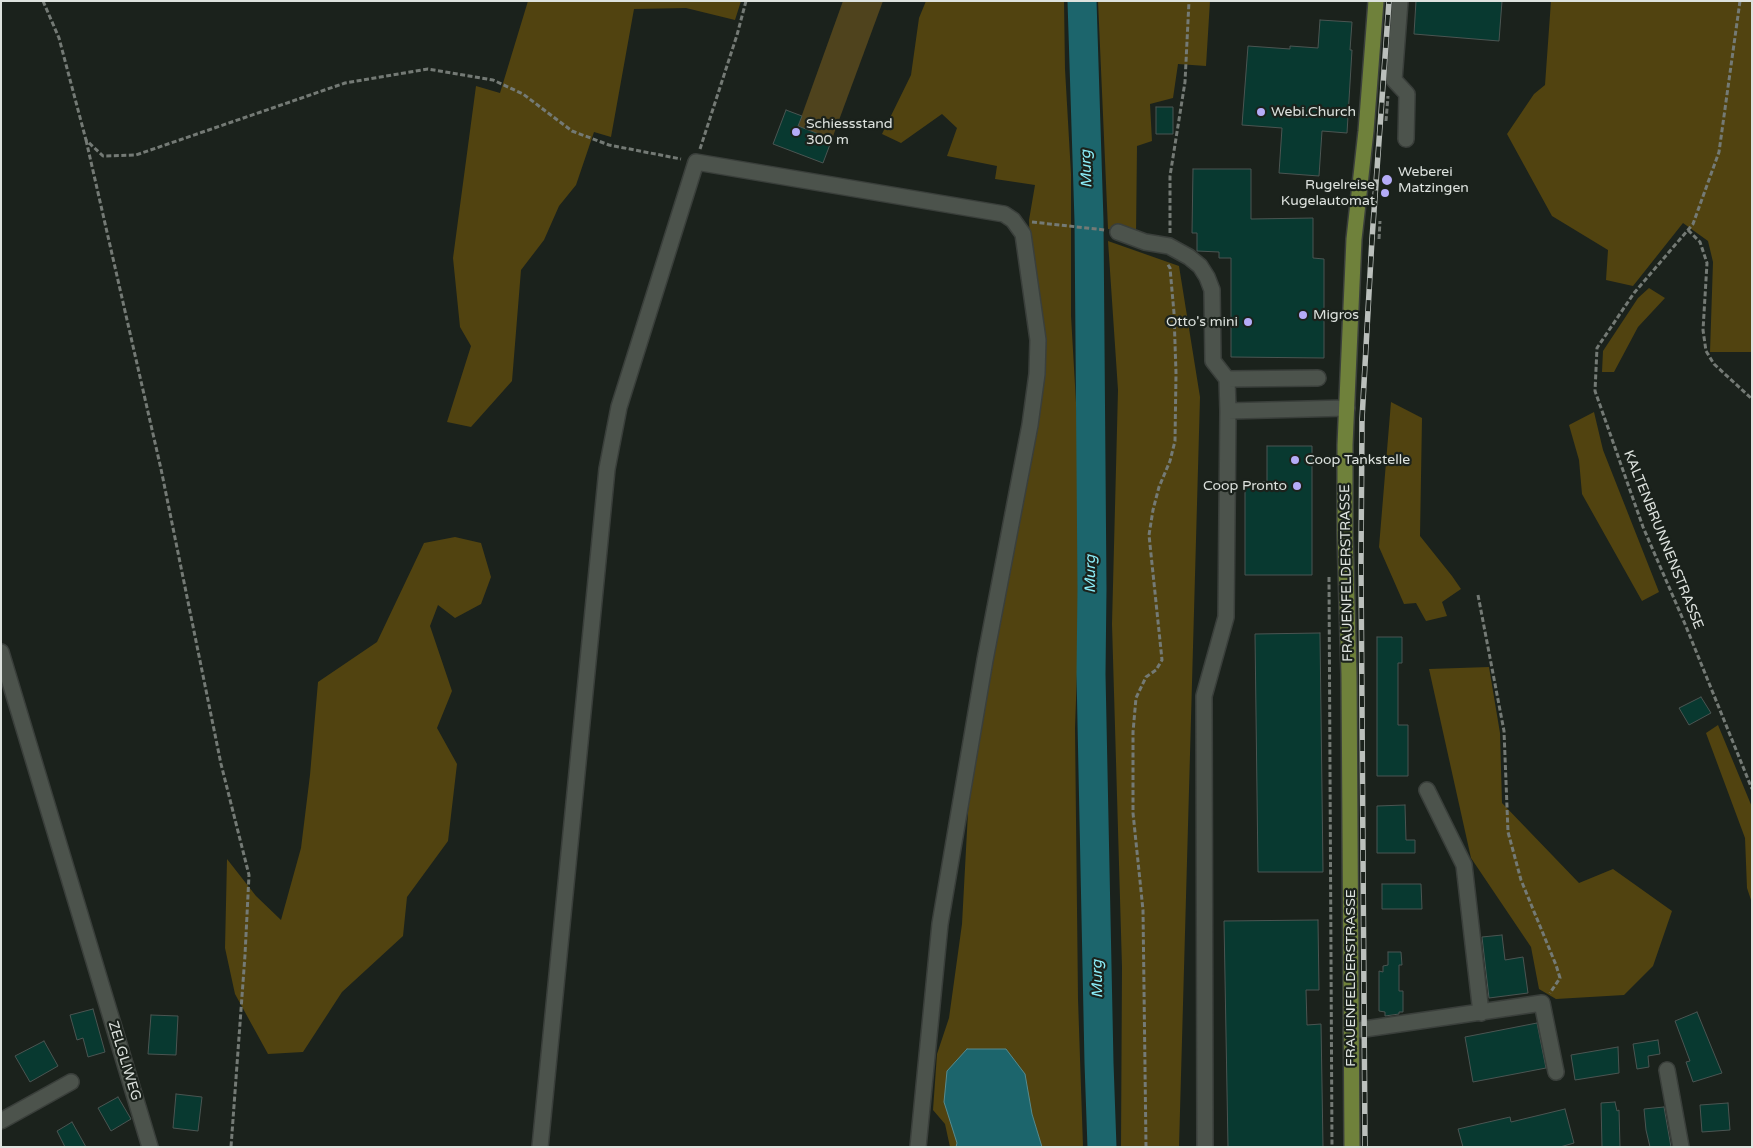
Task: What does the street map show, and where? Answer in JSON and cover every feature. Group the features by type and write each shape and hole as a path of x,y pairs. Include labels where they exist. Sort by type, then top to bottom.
{"main road":[{"name":"FRAUENFELDERSTRASSE","path":"1352,1147 1349,638 1345,533 1346,408 1354,239 1366,131 1376,1"}],"street":[{"path":"1400,1 1394,80 1407,94 1406,139"},
{"path":"540,1147 607,468 619,407 696,162 988,206 1014,220 1023,234 1038,340 1037,374 1030,425 985,660 940,924 918,1147"},
{"path":"1118,232 1145,242 1169,246 1189,257 1200,266 1212,290 1213,361 1227,379 1226,618 1204,696 1206,1147"},
{"path":"1227,379 1318,378"},
{"path":"1228,411 1346,408"},
{"name":"ZELGLIWEG","path":"1,652 150,1147"},
{"path":"1427,790 1464,865 1481,1013"},
{"path":"1351,1031 1542,1004 1556,1072"},
{"path":"1667,1070 1680,1147"},
{"path":"1,1121 72,1082"}],"path":[{"path":"42,1 60,38 86,140 161,469 221,764 249,875 246,955 231,1147"},
{"path":"86,140 104,156 136,155 345,82 428,69 493,80 523,94 572,131 610,146 696,162 746,1"},
{"path":"1169,246 1170,176 1185,82 1188,1"},
{"name":"KALTENBRUNNENSTRASSE","path":"1740,1 1719,152 1693,224 1634,293 1597,348 1595,391 1643,528 1685,624 1752,789"},
{"path":"1014,220 1118,232"},
{"path":"1379,240 1380,220"},
{"path":"1688,230 1700,242 1707,263 1703,330 1706,351 1714,364 1752,399"},
{"path":"1145,242 1163,256 1170,268 1176,373 1175,441 1170,461 1159,487 1149,535 1162,660 1156,670 1146,677 1136,698 1133,732 1133,813 1143,910 1146,1147"},
{"path":"1329,576 1332,1147"},
{"path":"1478,595 1504,731 1508,832 1521,880 1560,978 1542,1004"}],"shaded area":[{"path":"528,1 741,1 735,20 686,8 634,9 611,137 594,132 576,185 559,206 544,240 521,270 512,381 471,427 447,422 471,346 460,327 453,258 476,86 500,93"},
{"path":"843,1 883,1 832,139 798,126"},
{"path":"926,1 1064,1 1065,69 1071,174 1071,316 1078,437 1079,617 1075,728 1078,999 1083,1147 1042,1147 1032,1114 957,1143 956,1147 950,1147 945,1124 933,1110 937,1054 949,1018 962,924 971,756 1037,421 1029,220 1035,185 995,179 997,166 947,156 957,128 942,114 901,143 882,134 911,75 919,18"},
{"path":"1098,1 1210,1 1206,66 1178,64 1173,98 1150,104 1152,141 1137,146 1136,236 1108,229"},
{"path":"1551,1 1752,1 1752,352 1710,352 1713,262 1708,241 1683,223 1633,286 1606,280 1608,250 1552,216 1507,134 1534,94 1545,85"},
{"path":"1108,241 1179,266 1200,397 1179,1147 1121,1147 1122,967 1112,624 1118,390"},
{"path":"1649,288 1665,298 1638,327 1614,372 1602,372 1603,351 1638,298"},
{"path":"1391,402 1422,418 1420,536 1461,589 1442,602 1447,616 1426,621 1416,603 1404,604 1379,547"},
{"path":"1594,412 1603,450 1659,592 1642,601 1582,494 1579,460 1569,425"},
{"path":"455,537 481,543 491,577 481,604 455,618 438,605 430,626 452,691 437,728 457,764 448,841 407,897 403,936 342,992 303,1052 268,1054 235,994 225,948 227,859 256,896 281,920 301,848 310,775 318,682 377,642 424,543"},
{"path":"1489,667 1500,733 1502,803 1579,883 1613,869 1672,911 1653,966 1624,995 1556,999 1539,989 1531,947 1471,858 1429,669"},
{"path":"1718,725 1752,807 1752,903 1747,888 1745,838 1706,733"}],"water":[{"path":"967,1049 1006,1049 1025,1074 1032,1114 1042,1147 956,1147 957,1143 944,1102 947,1071"}],"building":[{"path":"1416,1 1502,1 1499,41 1414,34"},
{"path":"1320,20 1352,22 1347,133 1322,131 1319,176 1279,173 1282,128 1242,125 1248,46 1290,49 1290,46 1318,48"},
{"path":"1156,107 1173,107 1173,134 1156,134"},
{"name":"Schiessstand 300 m","path":"786,110 802,116 798,126 832,139 823,163 773,144"},
{"path":"1193,169 1251,169 1251,219 1313,218 1313,258 1324,259 1324,358 1231,357 1231,258 1219,258 1219,252 1197,251 1197,233 1192,233"},
{"path":"1267,446 1312,446 1312,575 1245,575 1245,481 1267,482"},
{"path":"1320,633 1323,872 1258,872 1255,634"},
{"path":"1377,637 1402,637 1402,663 1398,663 1398,725 1408,725 1408,776 1377,776"},
{"path":"1701,697 1711,713 1689,725 1679,708"},
{"path":"1405,805 1406,840 1415,840 1415,853 1377,853 1377,806"},
{"path":"1382,884 1421,884 1422,909 1382,909"},
{"path":"1318,920 1319,990 1306,990 1307,1025 1321,1024 1323,1147 1228,1147 1224,921"},
{"path":"1502,935 1505,960 1523,957 1528,993 1489,998 1482,937"},
{"path":"1388,952 1401,952 1402,965 1399,965 1399,991 1403,991 1403,1012 1385,1016 1385,1012 1379,1011 1379,971 1383,972 1383,966 1388,965"},
{"path":"93,1009 105,1052 88,1057 83,1038 77,1040 70,1015"},
{"path":"1697,1012 1722,1073 1693,1082 1686,1062 1690,1061 1675,1021"},
{"path":"151,1015 178,1016 176,1055 148,1054"},
{"path":"1537,1023 1546,1068 1473,1082 1465,1037"},
{"path":"1658,1040 1660,1054 1648,1056 1649,1067 1637,1069 1633,1044"},
{"path":"44,1041 58,1066 30,1082 15,1056"},
{"path":"1618,1047 1619,1073 1575,1080 1571,1055"},
{"path":"176,1094 202,1097 198,1131 173,1128"},
{"path":"118,1097 131,1119 111,1131 98,1108"},
{"path":"1615,1102 1617,1111 1619,1110 1620,1147 1602,1147 1601,1103"},
{"path":"1728,1103 1730,1130 1702,1132 1700,1105"},
{"path":"1664,1107 1671,1147 1650,1147 1644,1109"},
{"path":"1565,1109 1574,1143 1560,1147 1463,1147 1458,1129 1510,1117 1511,1122"},
{"path":"72,1122 86,1147 65,1147 57,1131"}],"waterway":[{"name":"Murg","path":"1082,1 1089,221 1091,674 1102,1147"}],"railway":[{"path":"1365,1147 1361,564 1362,419 1372,239 1389,1"}],"place":[{"name":"Webi.Church","path":"1261,112"},
{"name":"Schiessstand 300 m","path":"796,132"},
{"name":"Weberei Matzingen","path":"1387,180"},
{"name":"Rugelreise Kugelautomat","path":"1385,193"},
{"name":"Migros","path":"1303,315"},
{"name":"Otto's mini","path":"1248,322"},
{"name":"Coop Tankstelle","path":"1295,460"},
{"name":"Coop Pronto","path":"1297,486"}]}
